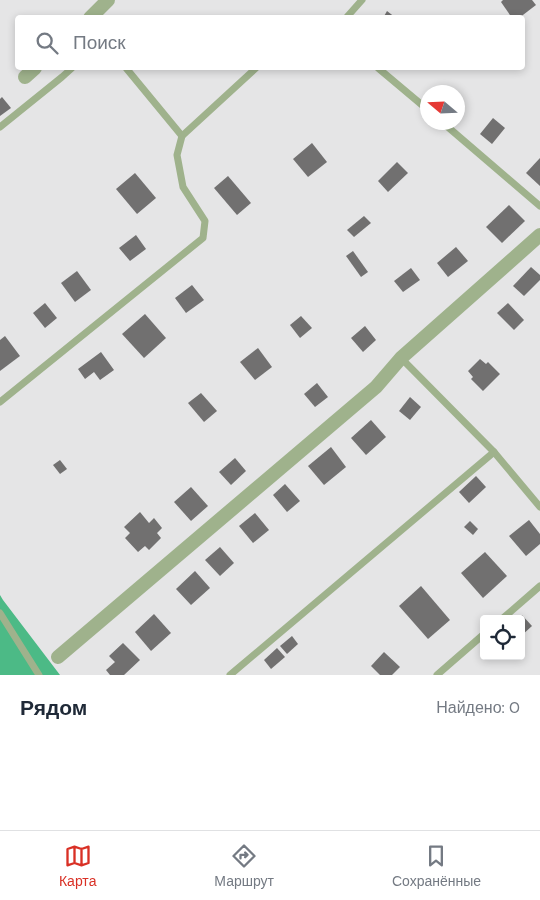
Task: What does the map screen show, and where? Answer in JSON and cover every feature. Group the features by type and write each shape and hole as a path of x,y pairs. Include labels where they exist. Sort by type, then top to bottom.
{"street":[{"path":"93,15 108,0"},
{"path":"58,657 376,387 401,358 540,235"}],"lane":[{"path":"349,15 362,0"},
{"path":"0,127 70,70"},
{"path":"128,70 182,136"},
{"path":"0,402 203,238 205,221 184,187 177,155 182,136 254,70"},
{"path":"380,70 420,103"},
{"path":"451,130 540,206"},
{"path":"401,358 494,452 540,508"},
{"path":"230,675 494,452"},
{"path":"507,615 540,586"},
{"path":"0,613 39,675"},
{"path":"437,675 480,637"}],"green space":[{"path":"0,595 3,600 60,675 0,675"}],"building":[{"path":"503,0 532,0 536,5 523,15 510,15 501,2"},
{"path":"2,97 11,108 0,116 0,99"},
{"path":"493,118 505,128 492,144 480,134"},
{"path":"312,143 327,162 308,177 293,159"},
{"path":"540,158 540,186 526,173"},
{"path":"397,162 408,173 388,192 378,181"},
{"path":"135,173 156,198 137,214 116,189"},
{"path":"228,176 251,203 237,215 214,188"},
{"path":"509,205 525,221 502,243 486,227"},
{"path":"364,216 371,223 354,237 347,230"},
{"path":"136,235 146,249 130,261 119,248"},
{"path":"456,247 468,261 448,277 437,263"},
{"path":"353,251 368,272 361,277 346,256"},
{"path":"531,267 540,275 540,280 524,296 513,286"},
{"path":"411,268 420,280 403,292 394,281"},
{"path":"77,271 91,290 75,302 61,283"},
{"path":"192,285 204,300 186,313 175,298"},
{"path":"45,303 57,318 45,328 33,313"},
{"path":"508,303 524,320 514,330 497,313"},
{"path":"145,314 166,338 144,358 122,334"},
{"path":"301,316 312,328 300,338 290,325"},
{"path":"365,326 376,340 363,352 351,338"},
{"path":"5,336 20,356 0,371 0,340"},
{"path":"258,348 272,367 255,380 240,362"},
{"path":"101,352 114,370 100,380 94,372 85,379 78,369"},
{"path":"480,359 486,364 488,362 500,374 483,391 471,379 473,377 468,371"},
{"path":"317,383 328,397 315,407 304,394"},
{"path":"201,393 217,411 204,422 188,403"},
{"path":"410,397 421,407 410,420 399,411"},
{"path":"371,420 386,437 366,455 351,438"},
{"path":"331,447 346,467 324,485 308,466"},
{"path":"235,458 246,471 231,485 219,472"},
{"path":"60,460 67,469 60,474 53,465"},
{"path":"476,476 486,487 469,503 459,492"},
{"path":"285,484 300,501 287,512 273,495"},
{"path":"191,487 208,506 191,521 174,502"},
{"path":"140,512 149,523 154,518 162,528 157,533 161,538 149,550 145,546 138,552 125,538 130,533 124,527"},
{"path":"255,513 269,530 253,543 239,526"},
{"path":"529,520 540,534 540,544 526,556 509,536"},
{"path":"470,521 478,529 473,535 464,527"},
{"path":"220,547 234,563 220,576 205,560"},
{"path":"485,552 507,576 483,598 461,573"},
{"path":"195,571 210,588 191,605 176,589"},
{"path":"421,586 450,620 428,639 399,606"},
{"path":"154,614 171,633 151,651 135,632"},
{"path":"525,618 532,626 525,632"},
{"path":"292,636 298,644 287,654 280,646"},
{"path":"123,643 140,660 124,675 110,675 106,670 115,662 109,656"},
{"path":"277,648 285,657 271,669 264,660"},
{"path":"384,652 400,667 392,675 380,675 371,666"}]}
